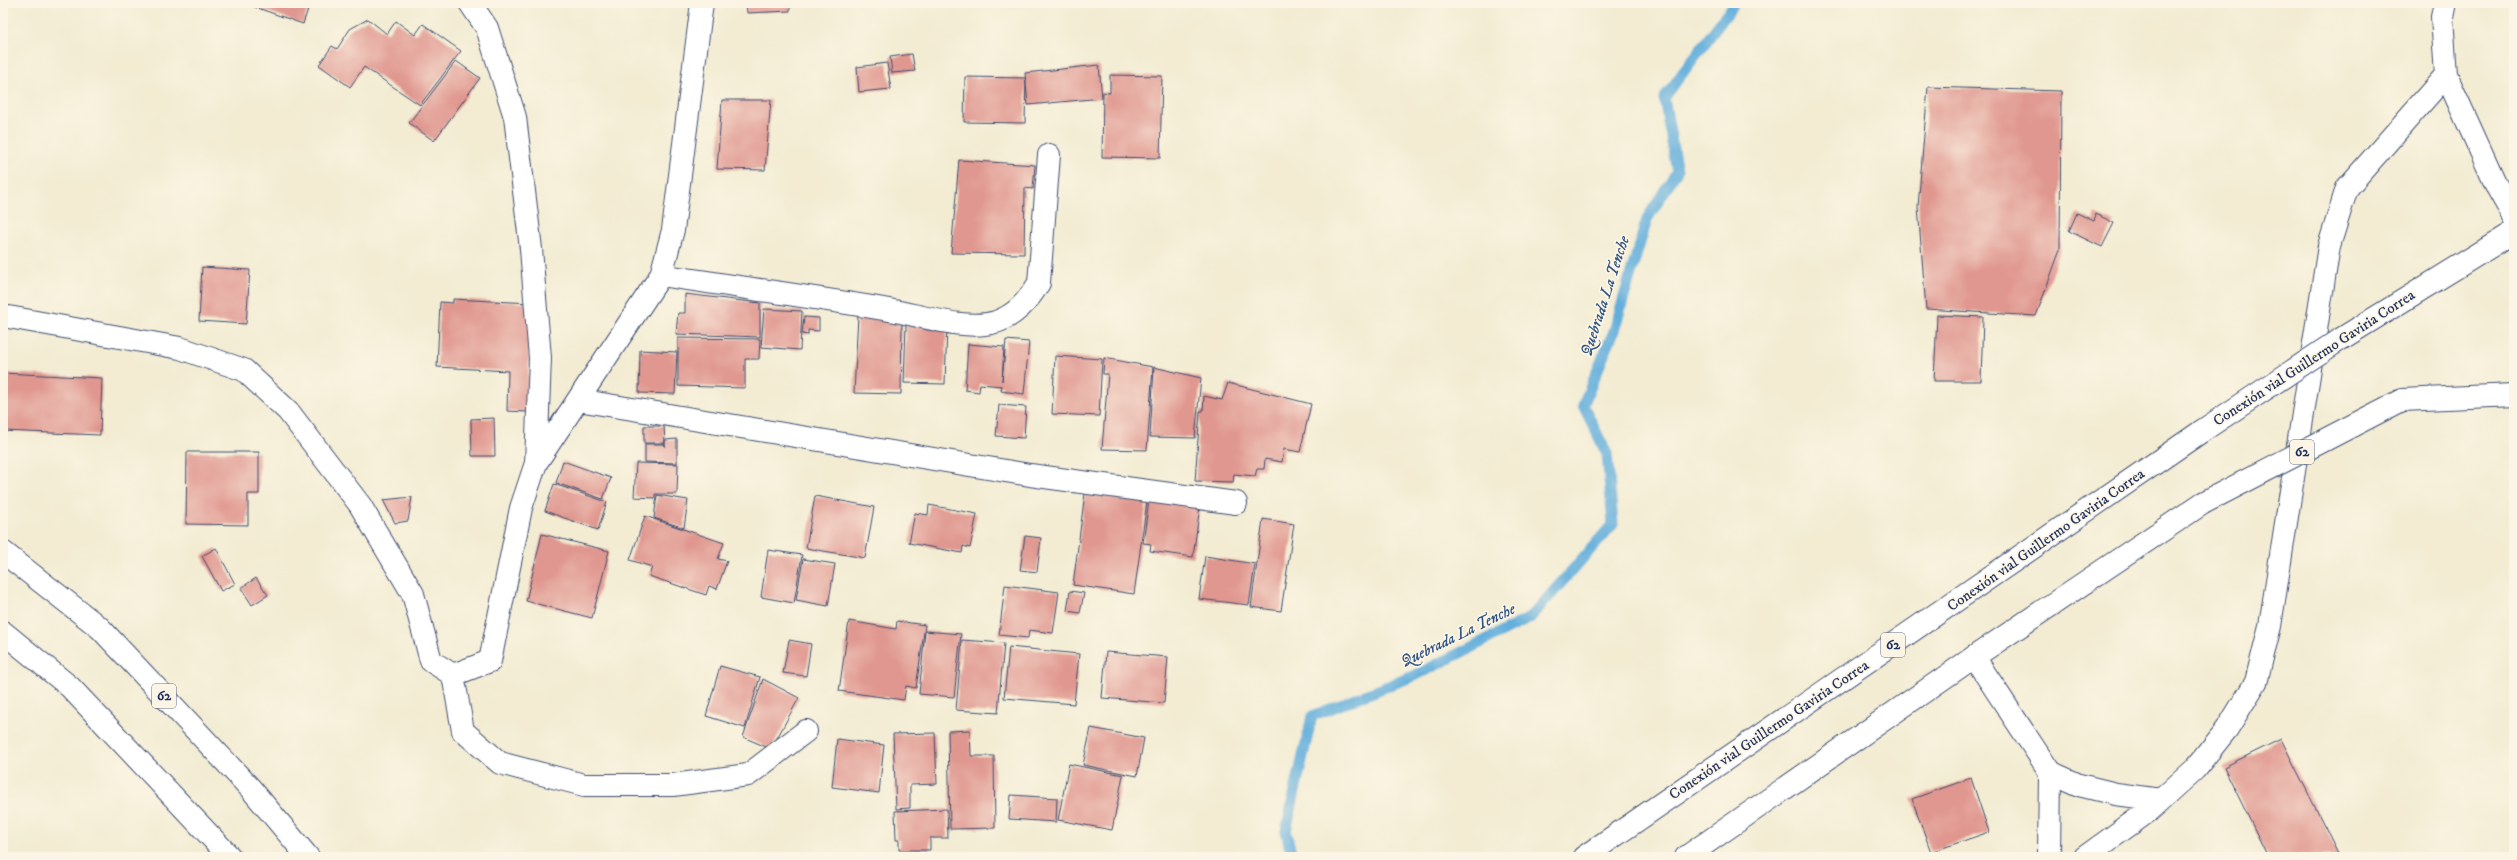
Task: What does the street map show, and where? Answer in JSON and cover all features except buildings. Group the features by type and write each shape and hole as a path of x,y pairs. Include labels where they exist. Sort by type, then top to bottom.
{"main road":[{"path":"470,3 488,28 515,117 531,249 540,358 536,463"},
{"path":"453,675 490,661 520,508 536,463 661,275 673,230 702,3"},
{"path":"2445,3 2442,17 2446,75 2497,187 2514,217"},
{"path":"2085,857 2161,800 2195,769 2227,729 2256,682 2270,626 2329,246 2347,188 2446,75"},
{"path":"661,275 888,310 970,326 995,322 1013,314 1029,299 1039,282 1049,155"},
{"name":"Conexión vial Guillermo Gaviria Correa","path":"1584,857 2202,431 2336,342 2514,232"},
{"path":"3,316 180,348 244,370 288,411 360,505 413,594 431,661 453,675 463,731 500,763 584,785 673,785 748,775 806,731"},
{"name":"62","path":"1686,857 1974,657 2203,504 2402,400 2514,395"},
{"path":"578,400 1023,473 1236,503"},
{"name":"62","path":"3,552 100,628 251,789 308,857"},
{"path":"3,632 70,687 230,857"},
{"path":"1974,657 2050,772 2079,785 2116,794 2161,800"},
{"path":"2049,857 2050,772"}],"waterway":[{"name":"Quebrada La Tenche","path":"1292,857 1286,831 1312,716 1416,675 1530,618 1613,524 1607,454 1583,405 1614,331 1647,219 1677,171 1664,98 1735,3"}]}
